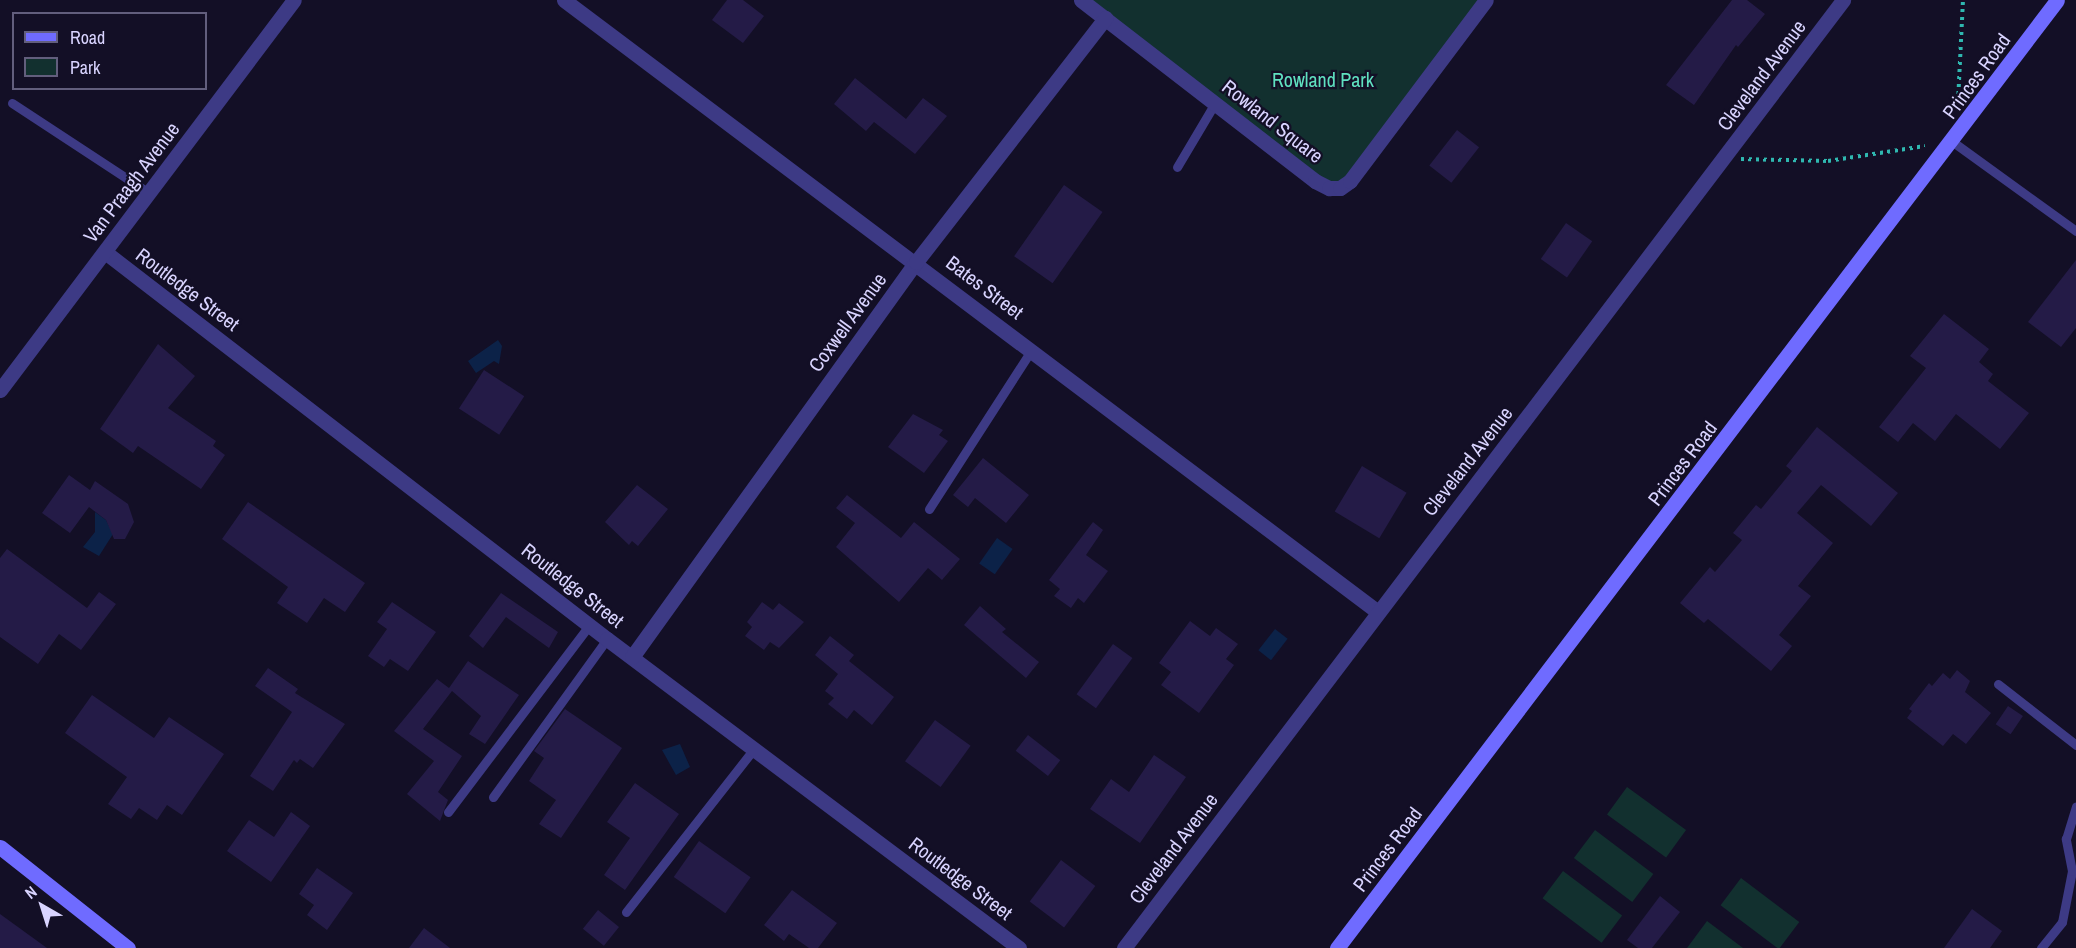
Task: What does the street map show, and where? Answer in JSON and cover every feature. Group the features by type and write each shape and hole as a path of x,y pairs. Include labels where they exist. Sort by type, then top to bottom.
{"main road":[{"name":"Princes Road","path":"1337,948 1953,142 2057,0"},
{"path":"0,847 128,948"}],"street":[{"name":"Van Praagh Avenue","path":"0,390 294,0"},
{"name":"Bates Street","path":"564,0 1032,349 1378,612"},
{"name":"Rowland Square","path":"1081,0 1315,181 1340,188 1350,181 1486,0"},
{"name":"Cleveland Avenue","path":"1124,948 1725,159 1843,0"},
{"name":"Coxwell Avenue","path":"632,657 916,262 1105,18"},
{"name":"Routledge Street","path":"105,252 607,639 1019,948"}],"lane":[{"path":"12,103 149,193"},
{"path":"1177,167 1215,103"},
{"path":"1953,142 2076,231"},
{"path":"929,509 1032,349"},
{"path":"448,812 590,624"},
{"path":"493,798 607,639"},
{"path":"1998,684 2076,745"},
{"path":"626,912 754,749"},
{"path":"2042,948 2062,922 2072,870 2066,839 2076,806"}],"path":[{"path":"1958,106 1963,0"},
{"path":"1725,159 1828,161 1953,142"}],"green space":[{"name":"Rowland Park","path":"1083,0 1481,0 1340,191"},
{"path":"1627,787 1686,830 1666,857 1607,815"},
{"path":"1595,830 1653,874 1632,902 1574,858"},
{"path":"1563,871 1622,916 1602,943 1543,898"},
{"path":"1741,878 1799,922 1777,948 1721,905"},
{"path":"1707,921 1743,948 1687,948"}],"water":[{"path":"498,340 502,346 499,364 494,361 476,373 468,361"},
{"path":"95,512 106,520 113,534 99,556 83,547 95,532"},
{"path":"997,538 1013,549 995,574 979,563"},
{"path":"1275,629 1288,639 1271,660 1258,650"},
{"path":"680,744 690,767 676,775 662,750"}],"building":[{"path":"727,0 743,0 764,16 743,43 712,20"},
{"path":"1732,0 1747,0 1765,14 1738,47 1736,45 1694,105 1666,85"},
{"path":"855,78 906,119 923,98 947,116 915,154 874,122 866,131 834,104"},
{"path":"1457,130 1479,147 1451,183 1429,165"},
{"path":"1064,185 1103,212 1053,283 1014,256"},
{"path":"1566,223 1592,241 1567,277 1541,259"},
{"path":"2076,260 2076,328 2061,347 2028,322"},
{"path":"1944,314 1989,349 1979,362 1993,374 1988,381 2029,413 2000,449 1956,414 1935,441 1913,423 1898,442 1879,427 1926,368 1910,356"},
{"path":"158,344 195,376 168,408 216,441 213,446 225,455 201,489 138,446 133,453 100,429"},
{"path":"484,370 524,396 499,435 459,409"},
{"path":"913,414 943,430 939,435 948,441 924,473 888,447"},
{"path":"1817,427 1898,493 1871,526 1821,485 1797,513 1833,543 1798,586 1811,596 1779,635 1792,646 1771,671 1708,619 1704,623 1680,603 1710,567 1715,572 1742,540 1733,533 1756,505 1761,509 1792,471 1786,466"},
{"path":"983,458 1029,495 1006,523 975,498 968,507 953,495"},
{"path":"1362,466 1407,493 1379,538 1335,511"},
{"path":"69,475 90,490 95,481 128,504 134,522 125,539 114,539 106,520 89,507 70,533 42,513"},
{"path":"637,485 668,509 638,546 632,541 629,545 605,522"},
{"path":"847,495 901,538 914,522 960,559 942,580 928,568 899,602 836,547 855,523 836,508"},
{"path":"248,502 365,583 345,612 324,598 307,623 277,603 288,587 222,539"},
{"path":"1093,522 1103,530 1086,555 1108,571 1084,603 1078,598 1071,608 1054,596 1060,589 1049,580"},
{"path":"7,549 87,608 99,592 116,604 81,650 59,634 38,664 0,637 0,558"},
{"path":"501,593 558,632 549,648 506,617 483,648 469,636"},
{"path":"392,602 436,632 408,671 390,659 384,667 368,656 387,629 377,622"},
{"path":"762,602 773,610 779,603 804,622 779,648 770,642 764,650 745,636 752,627 747,622"},
{"path":"980,606 1006,629 1002,632 1039,662 1026,678 964,625"},
{"path":"1190,621 1210,636 1216,628 1238,644 1226,659 1234,665 1199,713 1161,685 1171,672 1159,663"},
{"path":"830,636 854,655 849,661 894,697 872,725 854,710 847,719 828,704 834,698 825,691 838,674 815,655"},
{"path":"1113,644 1132,658 1096,708 1077,694"},
{"path":"468,661 519,695 485,744 469,734 481,716 452,691 423,729 462,756 438,792 448,800 440,821 407,794 434,761 394,731 437,679 449,688"},
{"path":"268,668 298,689 295,693 345,724 313,768 300,759 297,763 294,760 273,791 250,776 292,712 255,686"},
{"path":"1957,670 1970,681 1965,692 1991,713 1966,744 1953,734 1943,746 1907,718 1912,711 1909,709 1929,683 1932,686 1943,673 1950,679"},
{"path":"92,695 154,738 169,717 224,754 182,815 167,805 157,820 139,808 131,819 108,804 127,777 65,733"},
{"path":"2008,706 2023,716 2011,734 1996,724"},
{"path":"565,709 622,748 561,838 539,824 556,800 529,781 544,758 534,751"},
{"path":"935,720 971,746 941,787 905,761"},
{"path":"1028,735 1060,760 1048,776 1016,751"},
{"path":"1154,755 1186,777 1140,843 1090,809 1111,779 1129,792"},
{"path":"635,783 679,814 625,890 604,875 630,838 607,822"},
{"path":"291,812 310,826 271,882 227,851 249,820 274,837"},
{"path":"699,841 751,877 725,913 674,877"},
{"path":"1061,860 1095,886 1064,927 1030,902"},
{"path":"317,868 353,893 327,930 307,915 314,905 299,894"},
{"path":"792,890 837,923 818,948 809,948 789,934 784,941 764,925"},
{"path":"1660,896 1680,912 1652,948 1638,948 1627,940"},
{"path":"1972,909 2002,931 1990,948 1944,948"},
{"path":"598,910 619,927 604,946 583,929"},
{"path":"0,914 47,948 0,948"},
{"path":"424,928 450,948 409,948"}]}
